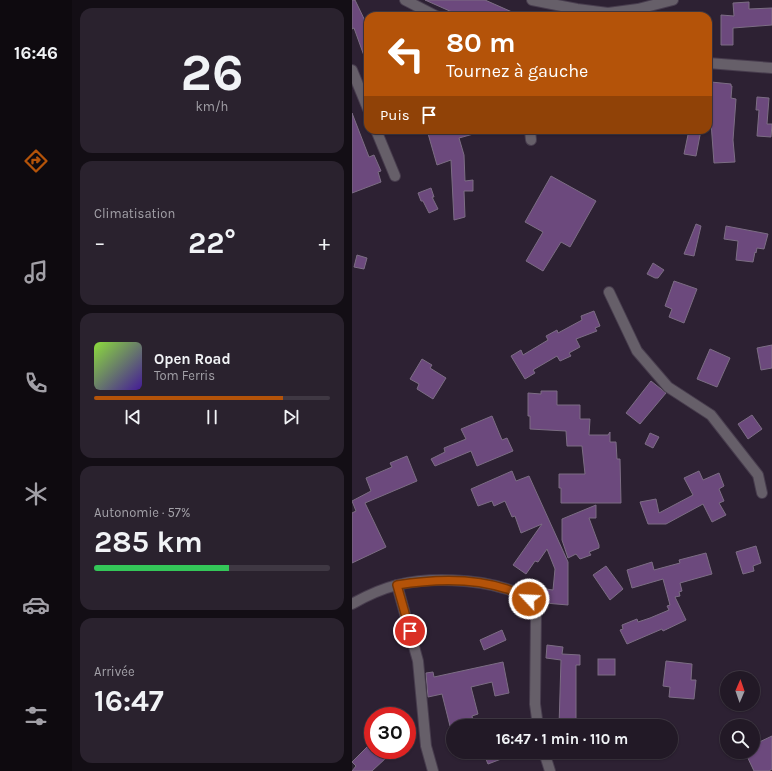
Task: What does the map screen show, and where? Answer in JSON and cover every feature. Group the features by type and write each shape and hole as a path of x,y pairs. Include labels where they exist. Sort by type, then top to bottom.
{"street":[{"path":"405,0 428,12"},
{"path":"616,12 638,9 673,0"},
{"path":"538,1 602,12"},
{"path":"712,63 772,68"},
{"path":"352,70 364,99"},
{"path":"378,134 395,176"},
{"path":"608,292 637,351 668,386 711,415 758,475 762,493"},
{"path":"352,604 370,594 397,585 422,581 470,581 507,589 529,599 536,614 534,704 537,719"},
{"path":"397,585 418,661 426,746 433,771"},
{"path":"546,759 550,771"}],"building":[{"path":"352,0 355,0 364,19 364,56 354,28 352,29"},
{"path":"425,0 485,0 512,12 452,12"},
{"path":"749,2 749,9 772,8 772,25 733,28 733,45 721,45 721,15 734,16 733,3"},
{"path":"712,82 731,84 731,98 736,99 733,140 735,162 714,163 712,134"},
{"path":"757,97 769,98 767,124 772,124 771,137 757,136 759,110 756,110"},
{"path":"352,113 369,157 374,155 381,171 378,172 381,182 352,193"},
{"path":"428,134 473,134 459,138 464,155 465,181 473,180 473,191 464,191 465,217 454,220 451,160 437,165"},
{"path":"688,134 700,134 696,156 684,154"},
{"path":"551,176 596,201 570,247 561,242 543,271 526,261 543,232 525,222"},
{"path":"431,188 434,197 432,197 438,209 429,213 423,201 421,201 418,193"},
{"path":"696,224 701,226 694,256 684,254"},
{"path":"726,226 768,234 764,249 757,248 753,262 736,260 738,241 724,239"},
{"path":"357,255 367,258 364,269 354,267"},
{"path":"653,263 664,270 658,278 647,274"},
{"path":"674,281 697,289 684,323 669,317 672,309 665,306"},
{"path":"594,311 600,326 595,328 597,331 576,339 580,347 569,353 571,356 560,361 557,356 533,370 535,373 525,379 511,356 521,350 523,355 548,340 546,336 557,330 558,333 582,320 581,316"},
{"path":"772,345 772,368 761,370 757,348"},
{"path":"710,349 730,358 717,387 697,379"},
{"path":"422,359 432,365 430,368 446,378 433,399 417,389 419,384 410,379"},
{"path":"651,381 666,393 640,424 626,413"},
{"path":"541,391 557,391 557,405 580,405 580,419 590,419 589,435 608,435 610,432 610,442 616,442 617,459 620,459 621,503 561,503 559,474 585,474 582,446 567,446 566,431 530,429 530,416 528,416 528,393 541,394"},
{"path":"752,415 762,429 748,439 738,424"},
{"path":"492,416 502,440 507,438 513,451 477,466 471,451 435,466 431,459 445,452 444,448 466,439 461,429"},
{"path":"650,433 659,437 653,448 645,444"},
{"path":"407,456 417,481 365,503 386,547 352,563 352,513 356,511 352,501 371,491 366,478 392,467 390,463"},
{"path":"512,471 516,481 529,476 568,562 568,605 545,603 546,589 553,590 555,569 547,549 538,562 535,561 526,574 513,565 542,524 521,533 515,516 512,517 505,501 494,506 492,501 478,506 471,489"},
{"path":"699,471 703,480 719,473 724,486 719,489 724,501 719,503 726,515 712,522 703,504 666,524 648,524 640,502 656,499 659,513 693,495 684,478"},
{"path":"596,505 596,518 589,518 599,548 589,552 591,555 580,559 576,554 568,558 562,540 562,519"},
{"path":"756,546 761,563 753,566 754,571 743,574 736,552"},
{"path":"706,553 712,574 680,583 682,591 679,592 680,596 675,597 686,620 663,631 662,629 627,644 620,630 623,629 622,625 637,619 638,622 650,618 669,610 667,606 670,605 663,579 632,588 627,570 652,562 654,570 680,563 679,560"},
{"path":"606,566 623,589 610,600 593,575"},
{"path":"502,630 506,640 484,650 480,640"},
{"path":"547,645 563,647 562,654 580,655 580,665 576,665 576,719 559,719 561,660 546,658"},
{"path":"598,659 615,659 615,675 598,675"},
{"path":"666,661 692,664 691,680 696,680 694,699 669,697 670,687 663,686"},
{"path":"503,662 509,693 495,696 492,682 471,687 478,714 472,716 473,719 448,719 442,694 428,697 426,673 433,672 434,677"},
{"path":"772,736 772,769 769,771 754,771 748,759 760,759 760,742"},
{"path":"364,750 364,759 385,759 372,771 352,771 356,766 352,762"},
{"path":"486,759 501,759 488,764"}],"route":[{"path":"410,631 397,585 422,581 470,581 507,589 529,599"}]}
